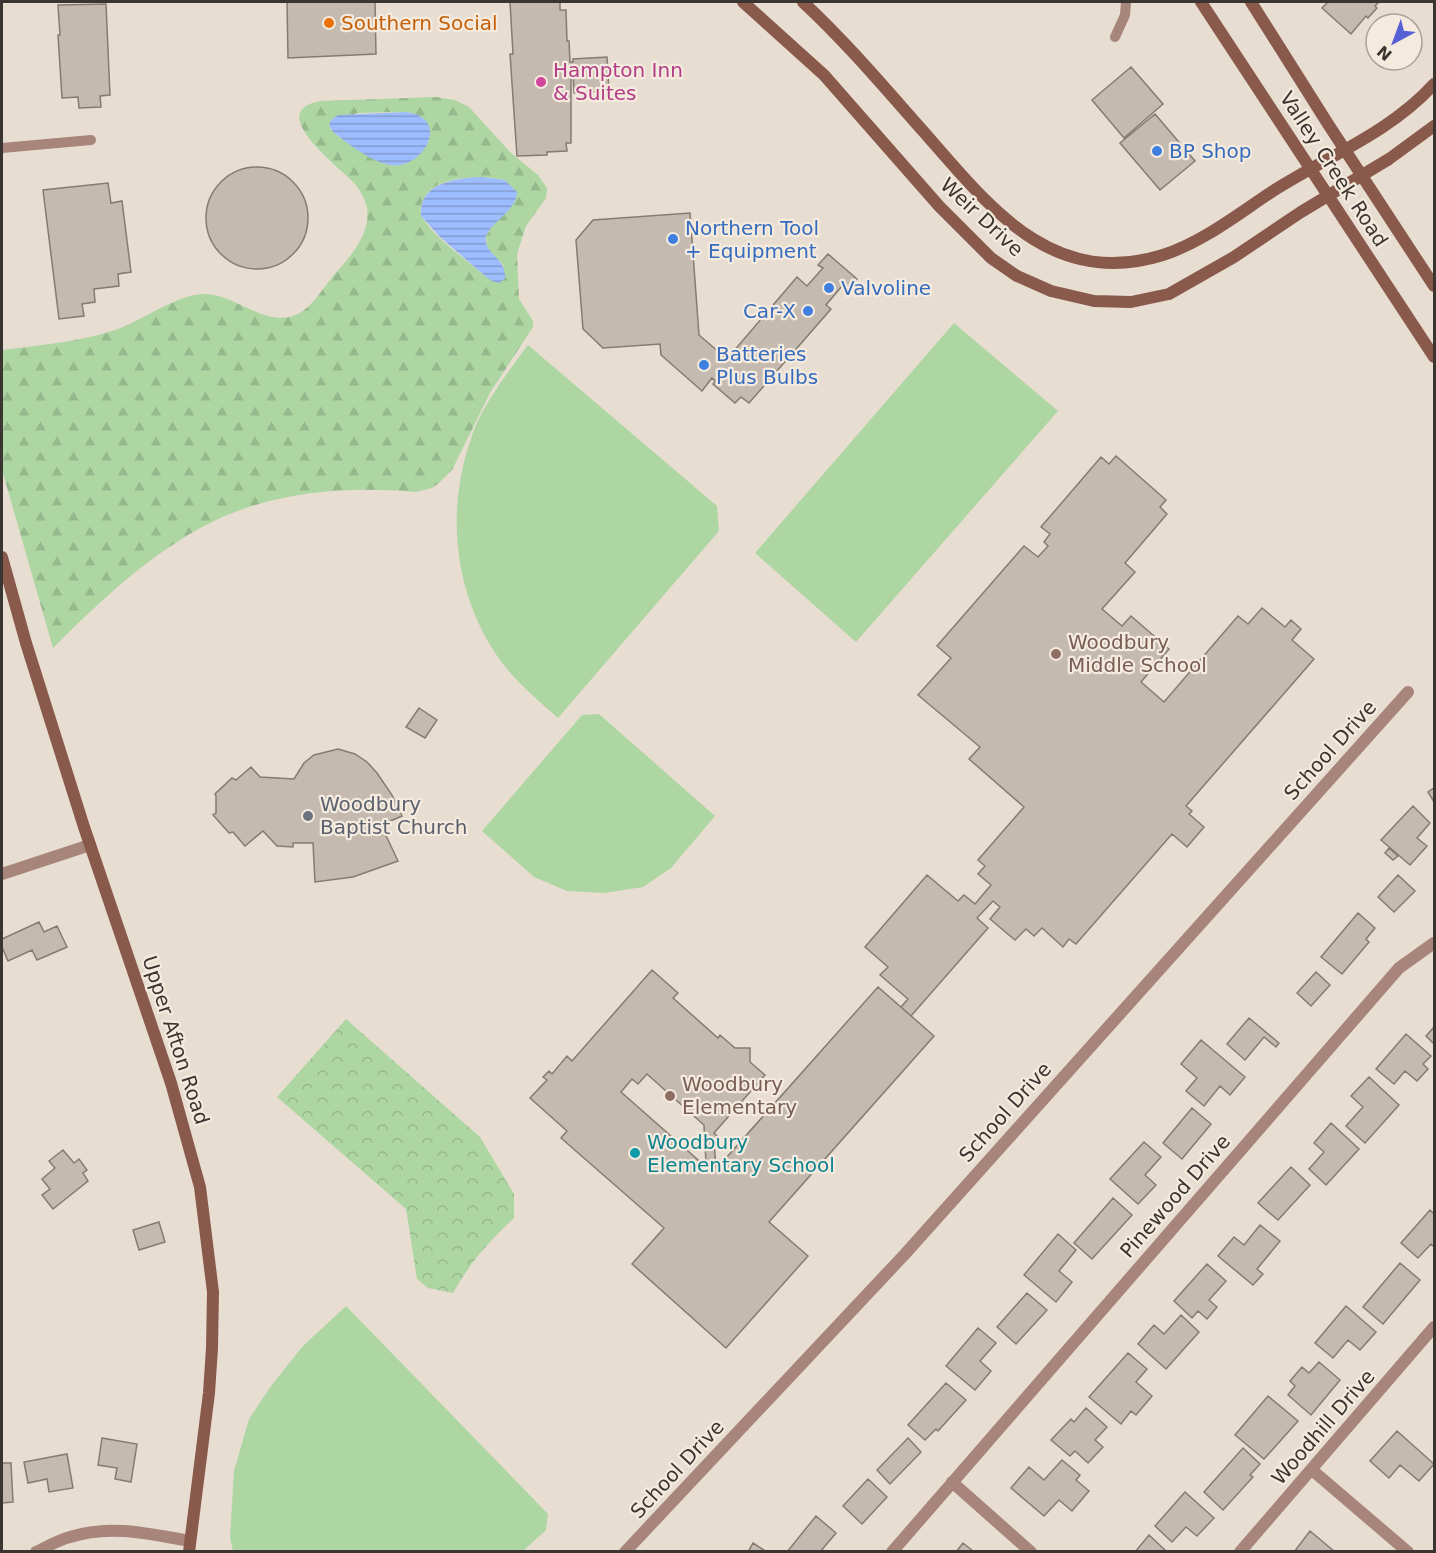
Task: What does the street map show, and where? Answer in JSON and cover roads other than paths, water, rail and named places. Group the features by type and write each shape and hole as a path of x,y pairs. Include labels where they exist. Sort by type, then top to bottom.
{"street":[{"name":"Weir Drive","path":"743,2 824,75 939,206 983,250 1017,276 1052,291 1094,301 1131,302 1169,294 1234,257 1362,176 1434,126"},
{"name":"Weir Drive","path":"803,2 833,29 988,205 1022,233 1068,256 1099,262 1126,262 1163,255 1195,242 1283,185 1344,150 1410,106 1434,84"},
{"name":"Valley Creek Road","path":"1201,2 1434,357"},
{"name":"Valley Creek Road","path":"1251,2 1344,150 1434,286"},
{"name":"Upper Afton Road","path":"2,557 26,643 90,845 171,1083 200,1187 213,1292 212,1348 209,1393 189,1546"},
{"name":"School Drive","path":"625,1551 905,1254 1408,692"},
{"path":"2,874 90,845"},
{"name":"Pinewood Drive","path":"892,1551 1399,968 1434,943"},
{"name":"Woodhill Drive","path":"1240,1551 1434,1327"},
{"path":"1311,1470 1408,1551"},
{"path":"952,1482 1031,1551"},
{"path":"36,1551 70,1537 103,1530 131,1531 189,1546"}],"lane":[{"path":"1115,37 1125,15 1126,2"},
{"path":"2,148 91,140"}],"water":[{"path":"405,112 419,116 428,123 430,133 428,143 422,152 413,160 402,165 382,163 367,156 333,132 329,125 338,115"},
{"path":"482,177 505,180 517,192 509,210 486,236 488,247 499,260 504,271 505,278 499,283 485,276 440,237 421,216 426,196 433,189 451,181"}],"place":[{"name":"Southern Social","path":"329,23"},
{"name":"Hampton Inn & Suites","path":"541,82"},
{"name":"BP Shop","path":"1157,151"},
{"name":"Northern Tool + Equipment","path":"673,239"},
{"name":"Valvoline","path":"829,288"},
{"name":"Car-X","path":"808,311"},
{"name":"Batteries Plus Bulbs","path":"704,365"},
{"name":"Woodbury Middle School","path":"1056,654"},
{"name":"Woodbury Baptist Church","path":"308,816"},
{"name":"Woodbury Elementary","path":"670,1096"},
{"name":"Woodbury Elementary School","path":"635,1153"}]}
